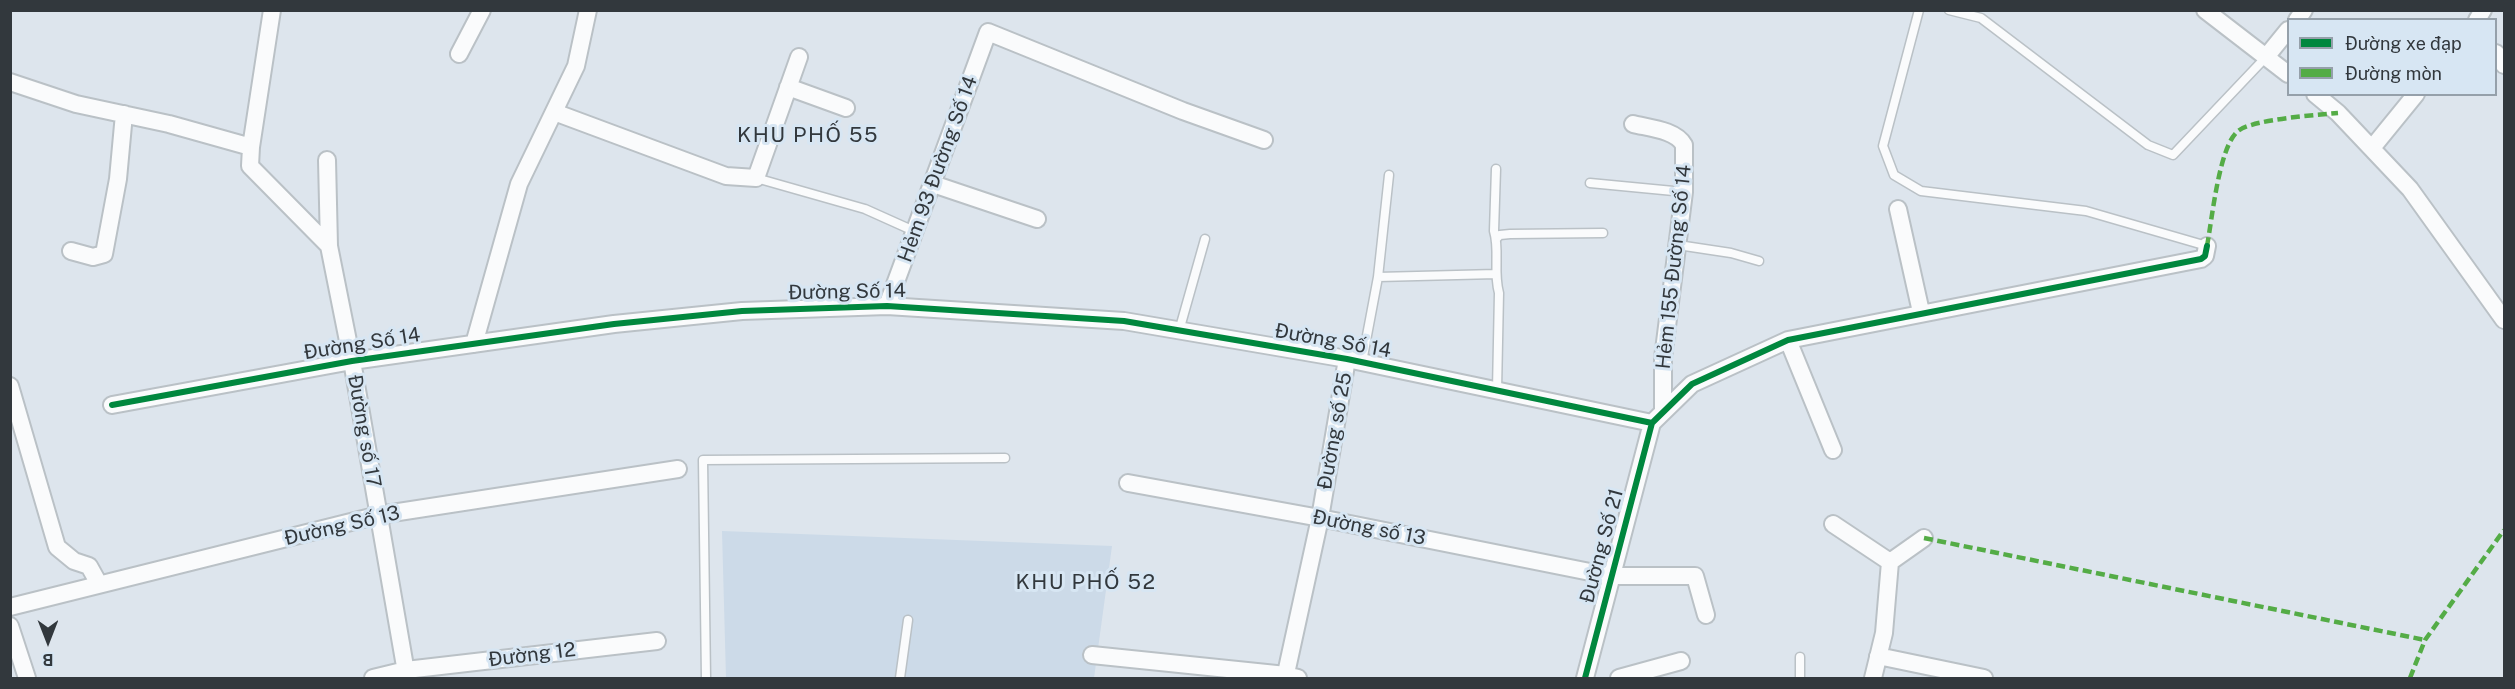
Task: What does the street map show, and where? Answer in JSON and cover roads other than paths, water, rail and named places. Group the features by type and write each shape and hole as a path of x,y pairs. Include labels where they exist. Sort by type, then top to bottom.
{"street":[{"path":"272,10 250,166 329,246"},
{"path":"459,54 482,10"},
{"path":"474,344 519,184 576,66 588,10"},
{"path":"2205,10 2287,73"},
{"name":"Hẻm 93 Đường Số 14","path":"887,306 988,32 1183,111 1264,140"},
{"path":"2266,57 2287,32"},
{"path":"554,112 726,176 756,178 799,57"},
{"path":"10,82 76,104 169,124 251,147"},
{"path":"788,87 846,108"},
{"path":"2318,96 2338,112 2410,189 2505,320"},
{"path":"2372,148 2414,96"},
{"path":"71,251 93,257 104,254 117,189 124,114"},
{"name":"Hẻm 155 Đường Số 14","path":"1633,124 1674,135 1681,139 1684,145 1684,192 1657,416"},
{"name":"Đường số 17","path":"327,160 329,246 352,361 406,674"},
{"path":"933,184 1037,219"},
{"path":"1898,208 1922,312"},
{"path":"1657,416 1692,384 1788,340 2201,259 2205,256 2207,246"},
{"name":"Đường Số 14","path":"112,405 352,361 614,324 730,312 887,306 1124,321 1354,360 1497,390 1657,416"},
{"path":"1788,340 1833,450"},
{"name":"Đường số 25","path":"1289,677 1354,360"},
{"path":"10,387 57,547 74,561 89,566 99,584"},
{"name":"Đường Số 21","path":"1585,678 1610,576 1657,416"},
{"name":"Đường Số 13","path":"12,604 379,515 678,469"},
{"name":"Đường số 13","path":"1128,483 1320,518 1610,576 1695,576 1706,615"},
{"path":"1833,524 1890,562"},
{"path":"1872,678 1884,633 1890,562 1924,538"},
{"path":"10,626 27,678"},
{"name":"Đường 12","path":"373,678 657,641"},
{"path":"1092,655 1289,677"},
{"path":"1878,656 1984,678"},
{"path":"1619,678 1681,661"}],"lane":[{"path":"1919,10 1883,146 1894,175 1921,190 2086,211 2207,246"},
{"path":"1949,10 1981,18 2148,145 2173,155 2266,57"},
{"path":"1496,169 1494,231 1499,293 1497,390"},
{"path":"1354,360 1378,276 1389,175"},
{"path":"756,178 866,208 914,231"},
{"path":"1590,183 1684,192"},
{"path":"1496,239 1500,235 1510,234 1603,233"},
{"path":"1179,331 1205,239"},
{"path":"1678,245 1731,253 1759,261"},
{"path":"1378,276 1496,274"},
{"path":"706,678 703,460 1005,458"},
{"path":"900,678 908,620"},
{"path":"1800,657 1800,678"}],"district":[{"name":"KHU PHỐ 55","path":"808,136"},
{"name":"KHU PHỐ 52","path":"1086,583"}]}
